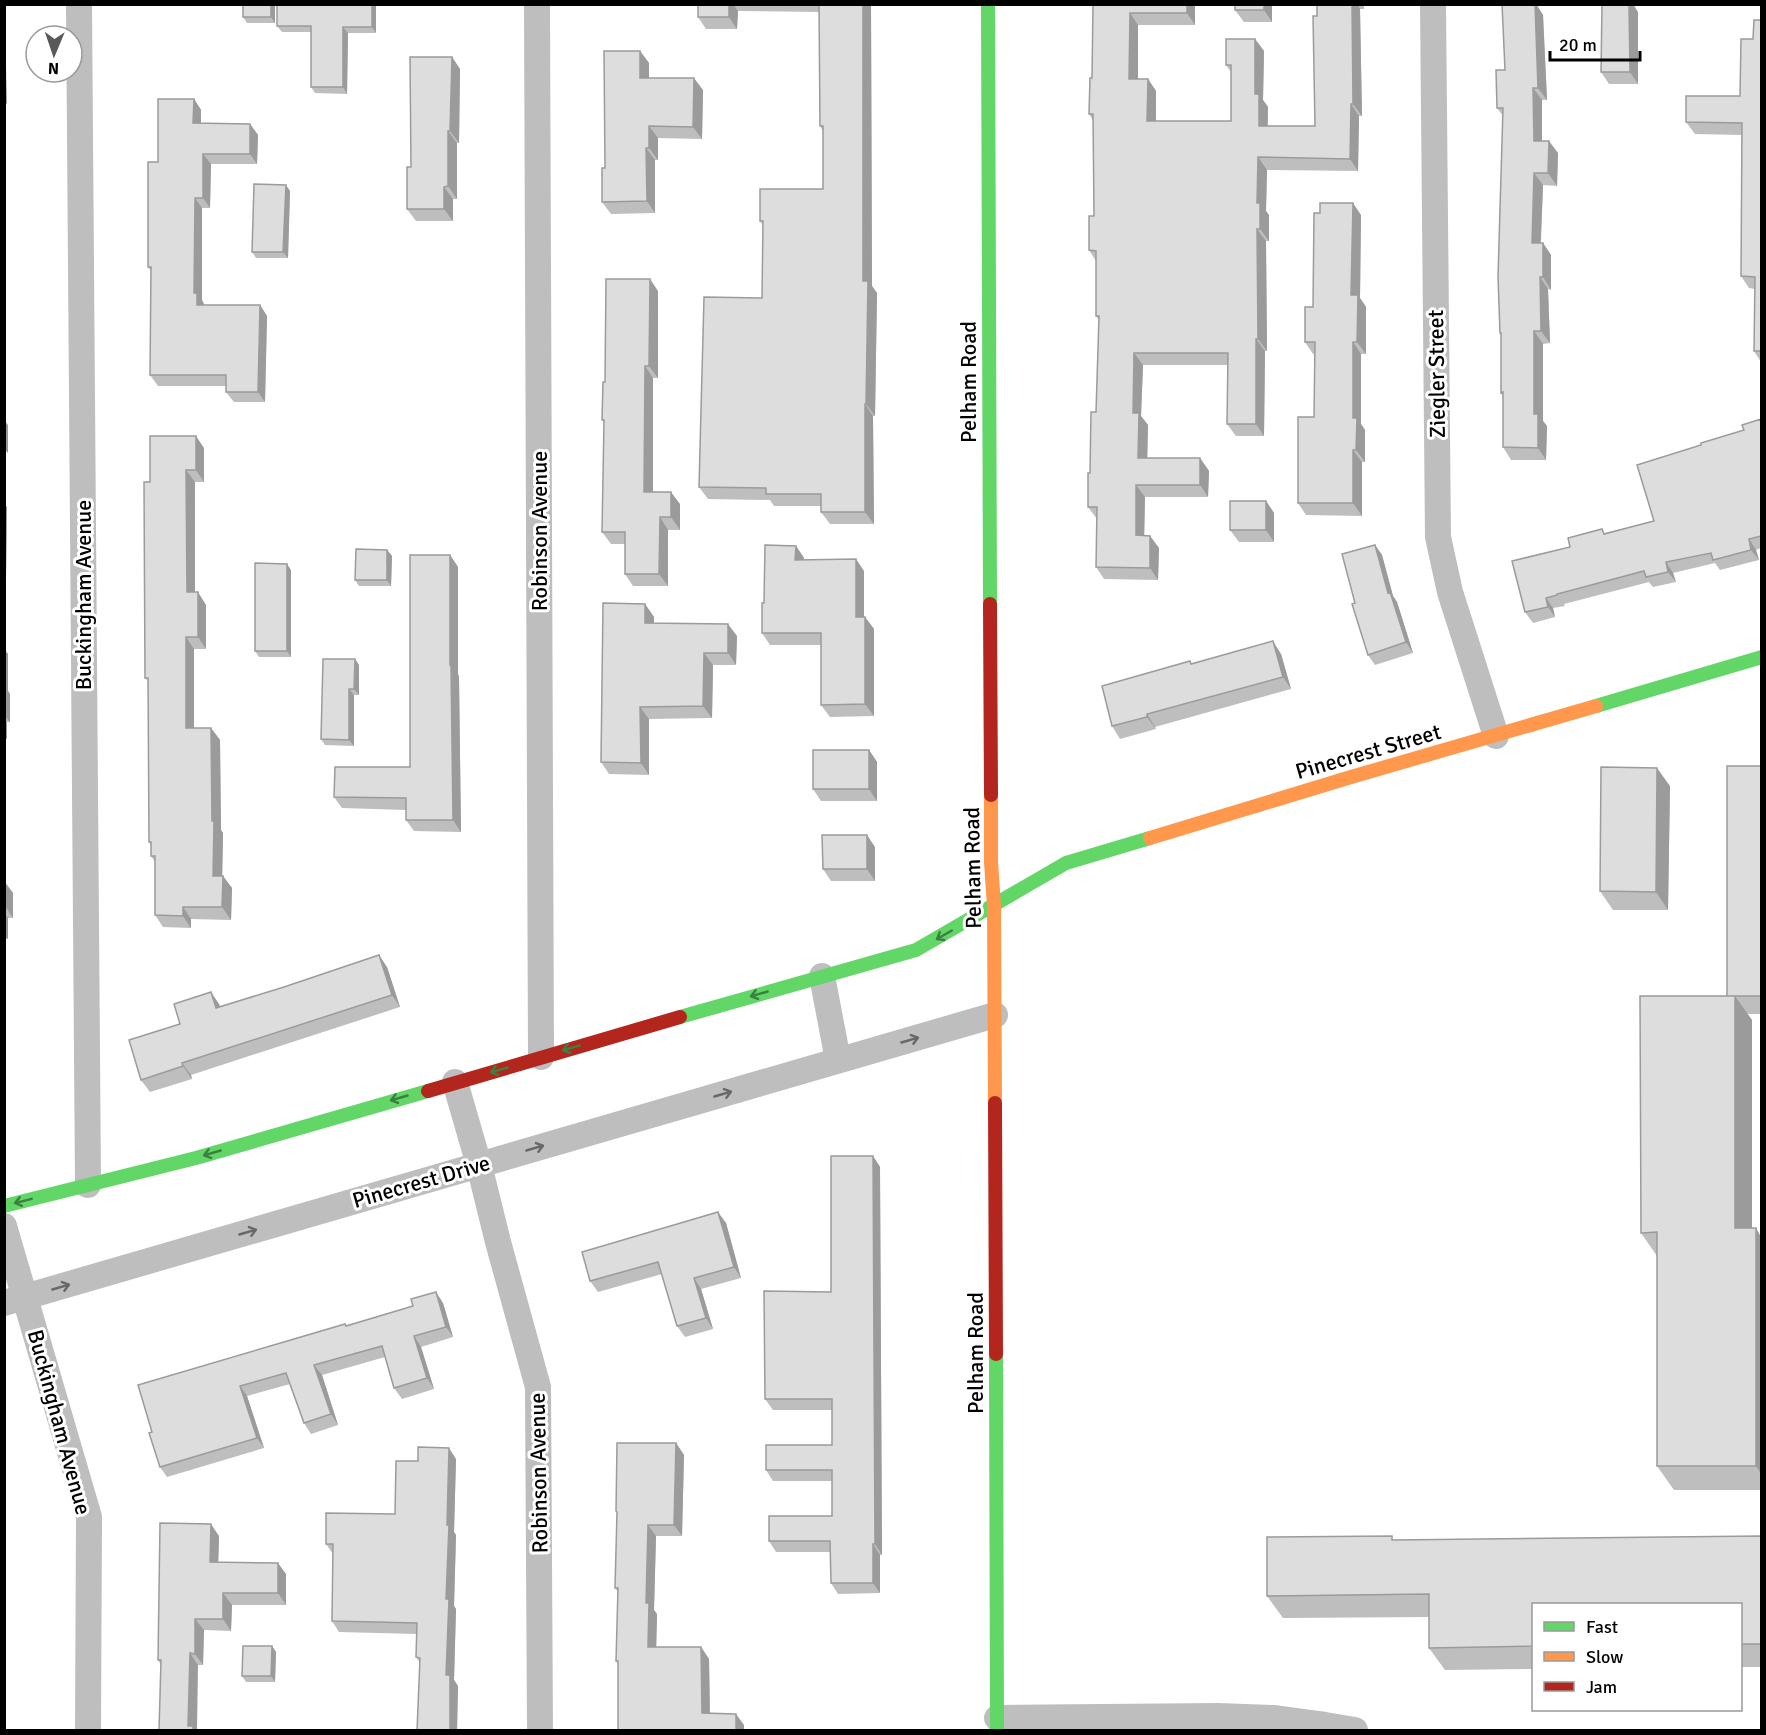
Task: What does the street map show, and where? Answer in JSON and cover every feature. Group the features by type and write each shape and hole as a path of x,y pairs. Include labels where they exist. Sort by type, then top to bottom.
{"street":[{"name":"Buckingham Avenue","path":"79,4 88,1185"},
{"name":"Robinson Avenue","path":"537,4 541,1057"},
{"name":"Pelham Road","path":"988,4 997,1724"},
{"name":"Ziegler Street","path":"1434,4 1438,537 1450,592 1496,736"},
{"name":"Pinecrest Street","path":"994,906 1066,863 1761,657"},
{"path":"4,1206 196,1158 916,950 994,906"},
{"path":"822,976 838,1060"},
{"name":"Pinecrest Drive","path":"15,1300 995,1015"},
{"name":"Robinson Avenue","path":"455,1082 538,1387 540,1731"},
{"name":"Buckingham Avenue","path":"4,1226 15,1300 89,1517 88,1731"},
{"path":"997,1724 1218,1716 1273,1718 1355,1731"}],"building":[{"path":"243,4 271,4 271,17 243,17"},
{"path":"277,4 372,4 372,27 343,27 343,87 311,87 311,26 277,26"},
{"path":"698,4 729,4 729,17 698,17"},
{"path":"819,4 863,4 863,281 868,281 865,512 821,512 821,494 766,494 766,488 699,487 704,297 762,298 763,221 760,221 760,189 823,189"},
{"path":"1187,4 1187,13 1130,13 1129,79 1148,79 1147,121 1231,121 1231,65 1226,65 1226,39 1255,39 1255,94 1259,94 1259,126 1315,126 1313,16 1317,16 1317,4 1352,4 1353,104 1351,104 1350,159 1258,157 1257,203 1260,203 1260,229 1257,229 1256,424 1227,424 1228,353 1134,353 1133,413 1139,413 1138,458 1200,458 1200,485 1136,485 1136,535 1150,536 1150,568 1096,567 1097,507 1088,507 1091,412 1096,412 1099,316 1096,316 1096,251 1089,250 1089,216 1094,216 1093,114 1089,114 1093,5"},
{"path":"1235,4 1264,4 1264,10 1235,10"},
{"path":"1502,4 1535,4 1538,88 1533,88 1534,141 1549,141 1548,173 1534,173 1532,243 1543,243 1543,277 1540,277 1541,331 1534,331 1534,414 1538,414 1538,448 1503,447 1498,277 1503,108 1497,108 1496,70 1505,70"},
{"path":"1602,4 1629,4 1630,72 1601,72"},
{"path":"1754,20 1761,20 1761,351 1754,351 1755,277 1741,276 1742,123 1686,122 1686,96 1740,96 1741,39 1753,39"},
{"path":"604,51 640,51 640,78 694,78 693,127 649,126 649,148 646,148 647,201 602,202 602,168 605,168"},
{"path":"410,57 452,57 448,186 444,187 444,209 407,209 407,167 411,167"},
{"path":"158,99 194,99 193,123 250,124 250,154 203,154 203,198 195,198 194,293 197,293 197,305 260,305 258,392 226,392 226,375 150,375 151,267 148,267 148,162 158,162"},
{"path":"254,184 286,185 283,252 252,252"},
{"path":"1320,203 1353,203 1351,295 1358,295 1357,342 1353,342 1353,418 1357,418 1356,450 1353,450 1353,503 1298,503 1298,417 1314,417 1315,342 1305,342 1305,307 1313,307 1314,213 1320,213"},
{"path":"606,279 650,279 649,366 645,366 644,492 671,492 671,517 660,517 659,574 625,574 625,532 602,532"},
{"path":"1761,419 1761,536 1749,539 1751,550 1713,560 1711,553 1666,562 1668,572 1646,577 1644,571 1557,594 1546,598 1548,607 1525,612 1512,561 1570,547 1568,538 1602,529 1604,534 1654,521 1637,465 1744,430 1742,425"},
{"path":"150,436 196,436 196,470 186,470 187,592 198,592 198,637 186,637 186,728 211,728 213,876 223,876 222,907 183,907 183,916 155,915 155,856 151,856 151,842 149,842 144,482 150,482"},
{"path":"1230,501 1266,501 1266,530 1230,530"},
{"path":"765,545 796,546 795,560 856,559 856,617 865,617 865,704 821,705 821,633 762,633"},
{"path":"1375,545 1388,593 1390,592 1406,642 1368,655 1352,604 1355,603 1342,554"},
{"path":"356,549 387,550 387,580 355,580"},
{"path":"410,555 450,555 453,820 406,820 406,798 334,797 335,767 410,767"},
{"path":"255,563 287,564 287,651 255,651"},
{"path":"603,603 645,604 645,623 728,624 728,653 704,653 703,706 640,707 641,763 601,762"},
{"path":"1273,641 1283,677 1147,714 1147,717 1112,726 1102,686"},
{"path":"323,659 355,659 354,689 349,689 349,740 321,739"},
{"path":"813,750 869,750 869,789 813,789"},
{"path":"1727,766 1761,766 1761,996 1727,996"},
{"path":"1601,767 1657,768 1656,892 1600,891"},
{"path":"822,835 867,835 867,869 823,869"},
{"path":"379,955 392,995 182,1063 183,1066 141,1080 129,1040 180,1024 174,1004 211,992 216,1008"},
{"path":"1640,996 1735,996 1735,1228 1756,1228 1756,1466 1657,1466 1657,1232 1641,1233"},
{"path":"831,1156 873,1156 875,1544 873,1544 873,1583 831,1583 830,1541 769,1541 769,1516 832,1516 832,1470 766,1470 766,1445 832,1445 832,1399 765,1399 764,1291 831,1292"},
{"path":"718,1212 734,1267 694,1278 706,1318 677,1326 658,1262 590,1281 582,1252"},
{"path":"436,1292 446,1327 414,1336 427,1378 394,1388 382,1346 314,1365 331,1414 304,1423 286,1373 240,1386 257,1438 160,1467 149,1433 152,1432 138,1385 413,1306 411,1299"},
{"path":"617,1443 676,1443 674,1525 648,1525 646,1603 649,1603 648,1647 701,1647 702,1713 736,1714 736,1731 618,1731 618,1661 616,1661 618,1588 615,1588"},
{"path":"418,1447 449,1448 446,1599 449,1599 446,1675 450,1675 450,1731 417,1731 420,1658 416,1657 417,1623 332,1621 333,1544 326,1544 326,1513 395,1514 396,1461 418,1461"},
{"path":"160,1523 211,1524 210,1562 278,1563 278,1593 223,1593 223,1619 195,1619 195,1654 190,1653 188,1726 193,1726 193,1731 159,1731"},
{"path":"1392,1536 1392,1540 1761,1536 1761,1644 1742,1644 1742,1603 1532,1603 1532,1646 1429,1648 1429,1594 1267,1596 1267,1537"},
{"path":"243,1646 272,1646 271,1676 242,1676"}],"traffic: fast":[{"path":"988,4 990,604"},
{"path":"1596,706 1762,657"},
{"path":"680,1017 916,950 1066,863 1150,838"},
{"path":"4,1206 196,1158 428,1091"},
{"path":"996,1354 997,1730"}],"traffic: slow":[{"path":"1150,838 1596,706"},
{"path":"991,795 995,1103"}],"traffic: jam":[{"path":"990,604 991,795"},
{"path":"428,1091 680,1017"},
{"path":"995,1103 996,1354"}]}
